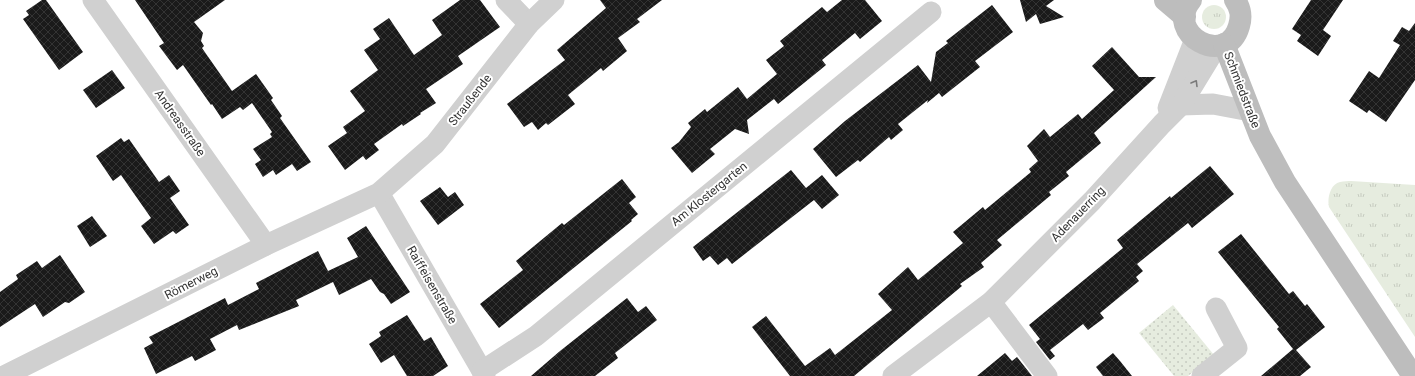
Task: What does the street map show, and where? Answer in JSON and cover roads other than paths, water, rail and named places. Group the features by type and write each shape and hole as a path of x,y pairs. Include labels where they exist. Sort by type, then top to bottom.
{"street":[{"name":"Andreasstraße","path":"93,0 266,245"},
{"path":"506,0 529,24"},
{"name":"Straußende","path":"379,194 435,144 529,24 554,0"},
{"path":"1165,0 1188,8 1186,25 1189,33 1201,44 1209,46 1221,45 1232,39 1238,32 1243,5"},
{"name":"Am Klostergarten","path":"484,373 536,336 931,12"},
{"name":"Adenauerring","path":"1162,124 1195,39"},
{"name":"Adenauerring","path":"893,376 991,302 1092,201 1181,105 1221,45"},
{"name":"Schmiedstraße","path":"1221,45 1260,136 1285,182 1413,376"},
{"path":"1181,105 1213,104 1250,111"},
{"name":"Römerweg","path":"4,376 266,245 379,194"},
{"name":"Raiffeisenstraße","path":"379,194 484,373"},
{"path":"991,302 1047,376"},
{"path":"1202,376 1238,348 1216,308"}]}
